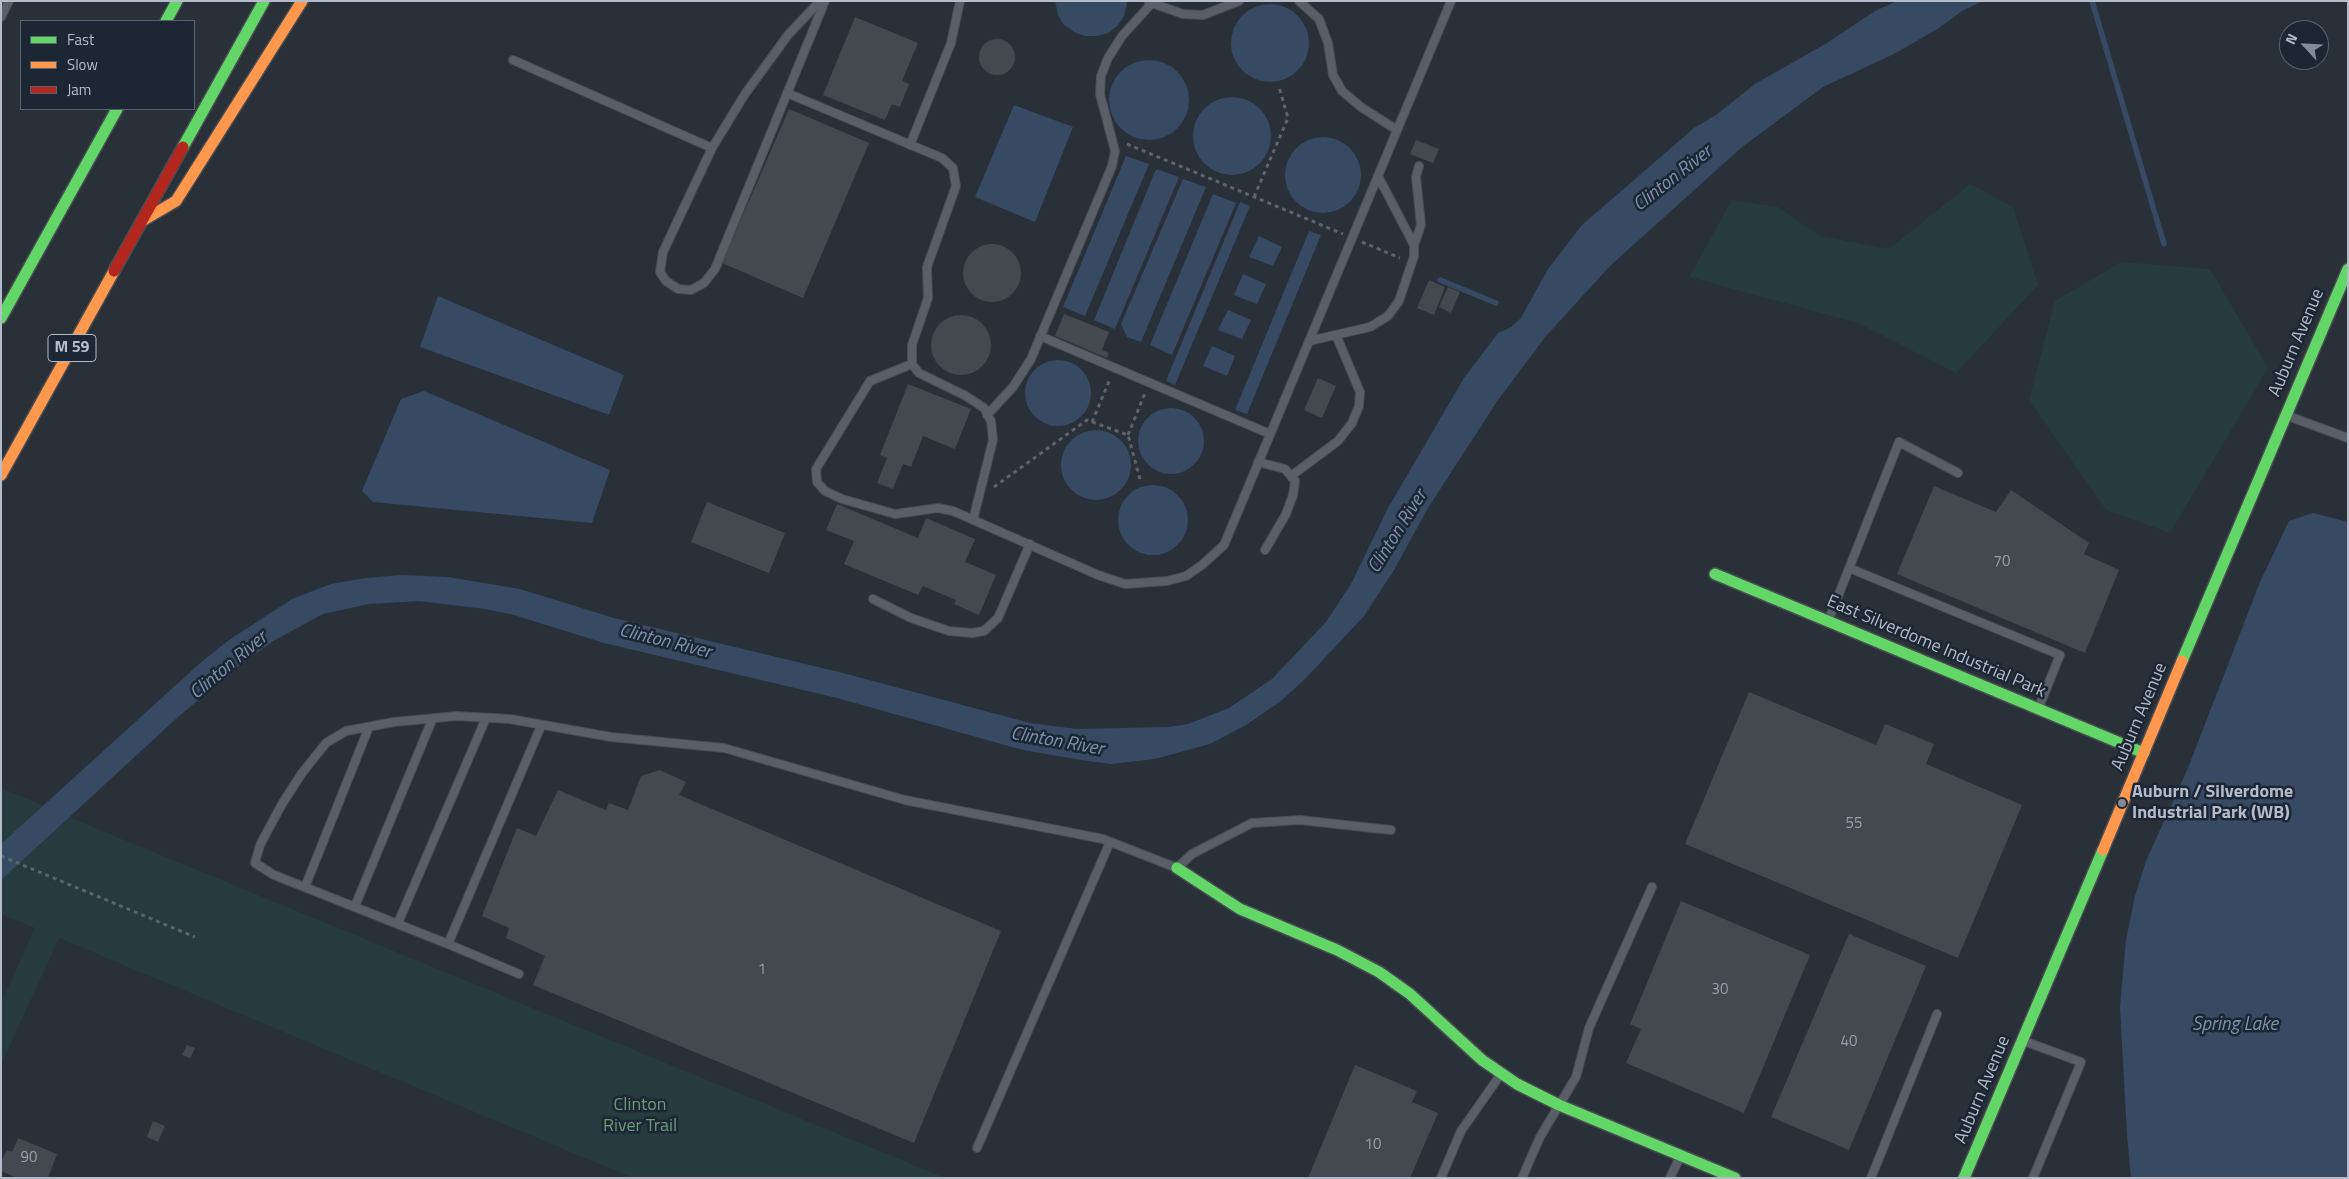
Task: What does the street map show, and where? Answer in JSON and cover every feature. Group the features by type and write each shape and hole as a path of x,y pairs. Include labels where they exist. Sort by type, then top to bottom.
{"main road":[{"path":"157,20 166,1"},
{"path":"167,20 177,1"},
{"name":"M 59","path":"1,475 264,1"},
{"path":"142,221 176,201 302,1"},
{"path":"1,318 116,110"},
{"name":"Auburn Avenue","path":"1964,1178 2348,269"},
{"name":"East Silverdome Industrial Park","path":"1716,574 2144,753"},
{"path":"1177,868 1217,896 1240,909 1337,950 1386,977 1410,994 1462,1043 1501,1074 1537,1095 1735,1178"}],"lane":[{"path":"1,17 9,1"},
{"path":"820,1 788,34 745,94 712,148 663,252 660,272 666,281 678,288 691,290 704,283 715,269 825,1"},
{"path":"910,145 951,43 960,1"},
{"path":"987,415 1013,387 1031,359 1112,166 1115,151 1110,138 1100,94 1101,76 1108,58 1122,36 1150,3 1183,14 1203,15 1239,1"},
{"path":"1299,1 1319,19 1328,43 1334,74 1342,91 1361,108 1397,130"},
{"path":"912,364 870,381 816,469 817,482 825,491 842,499 895,514 938,508 953,511 1098,575 1125,584 1148,584 1186,576 1202,565 1224,545 1451,1"},
{"path":"513,60 712,148"},
{"path":"787,93 942,158 953,168 956,186 927,266 928,298 912,345 912,364 919,373 984,408 991,422 993,440 973,520"},
{"path":"1309,341 1370,327 1388,316 1399,301 1412,262 1414,245 1422,225 1416,177 1419,166"},
{"path":"1378,176 1414,245"},
{"path":"1290,476 1338,441 1352,423 1359,406 1360,392 1336,335"},
{"path":"1040,336 1270,434"},
{"path":"2286,415 2348,438"},
{"path":"1828,621 1900,442 1958,473"},
{"path":"1258,462 1285,469 1295,481 1293,495 1286,514 1265,550"},
{"path":"873,599 911,618 949,631 972,633 984,631 998,618 1030,544"},
{"path":"1849,568 2060,655 2038,708"},
{"path":"519,974 356,906 274,875 254,863 260,845 282,804 302,773 326,743 346,731 456,716 510,719 541,726 620,738 724,748 905,800 1110,842 1177,868 1192,854 1252,823 1300,820 1391,830"},
{"path":"398,923 486,718"},
{"path":"356,906 432,720"},
{"path":"448,944 541,726"},
{"path":"306,887 369,727"},
{"path":"977,1148 1110,842"},
{"path":"1522,1178 1540,1137 1576,1077 1589,1028 1652,886"},
{"path":"1871,1178 1937,1014"},
{"path":"2022,1041 2081,1062 2033,1178"},
{"path":"1441,1178 1461,1131 1501,1074"},
{"path":"1670,1178 1680,1155"}],"path":[{"path":"1254,197 1288,118 1279,88"},
{"path":"1110,138 1412,262"},
{"path":"1092,422 1114,368"},
{"path":"1140,483 1128,435 1149,383"},
{"path":"980,498 1088,420 1128,435"},
{"path":"1,856 195,937"}],"green space":[{"path":"1970,184 2013,207 2038,285 1956,373 1858,323 1689,277 1732,200 1778,207 1820,236 1889,249"},
{"path":"2121,262 2210,269 2268,368 2170,533 2106,510 2029,400 2055,301"},
{"name":"Clinton River Trail","path":"1,788 945,1178 633,1178 59,938 1,1065 1,1003 35,928 1,914"}],"water":[{"path":"1055,1 1127,1 1127,4 1124,16 1117,26 1108,33 1097,36 1085,36 1074,32 1064,25 1058,15"},
{"name":"Clinton River","path":"1897,1 1983,1 1962,11 1939,28 1894,54 1823,87 1742,147 1610,266 1546,336 1498,400 1428,508 1394,570 1364,616 1305,679 1281,701 1246,725 1210,744 1155,759 1111,764 1081,760 1023,750 837,698 604,643 514,615 485,609 419,601 369,604 323,614 275,640 245,661 178,717 1,880 1,844 199,664 229,640 292,599 331,584 366,578 401,575 448,577 520,589 614,618 843,673 1030,723 1076,729 1169,727 1188,724 1229,708 1272,679 1326,622 1351,584 1388,508 1464,378 1498,333 1511,327 1521,318 1548,269 1582,225 1694,128 1716,115 1755,84 1827,43 1875,11"},
{"path":"1270,4 1285,7 1298,15 1306,28 1309,43 1306,58 1298,71 1285,79 1270,82 1255,79 1242,71 1234,58 1231,43 1234,28 1242,15 1255,7"},
{"path":"1149,60 1164,63 1177,72 1186,85 1189,100 1186,115 1177,128 1164,137 1149,140 1134,137 1121,128 1112,115 1109,100 1112,85 1121,72 1134,63"},
{"path":"1232,97 1247,100 1260,108 1268,121 1271,136 1268,151 1260,164 1247,172 1232,175 1217,172 1204,164 1196,151 1193,136 1196,121 1204,108 1217,100"},
{"path":"1014,105 1073,127 1035,222 975,197"},
{"path":"1323,137 1337,140 1350,148 1358,161 1361,175 1358,189 1350,202 1337,210 1323,213 1309,210 1296,202 1288,189 1285,175 1288,161 1296,148 1309,140"},
{"path":"1126,156 1149,164 1085,316 1063,307"},
{"path":"1156,169 1179,177 1115,329 1094,320"},
{"path":"1183,179 1206,187 1141,342 1127,337 1121,324"},
{"path":"1213,194 1236,203 1172,355 1150,345"},
{"path":"1240,202 1250,206 1175,385 1166,381"},
{"path":"1309,231 1321,235 1247,414 1235,410"},
{"path":"1259,236 1282,247 1273,266 1249,257"},
{"path":"1243,274 1266,284 1257,304 1234,295"},
{"path":"438,296 624,375 609,415 420,347"},
{"path":"1228,310 1251,320 1242,339 1218,330"},
{"path":"1212,346 1235,356 1227,376 1203,366"},
{"path":"1051,360 1065,360 1077,365 1086,374 1091,386 1089,406 1082,417 1065,426 1051,426 1039,421 1030,412 1025,400 1025,386 1030,374 1039,365"},
{"path":"424,391 610,470 592,523 373,502 362,491 401,399"},
{"path":"1164,408 1178,408 1190,413 1199,422 1204,434 1202,454 1195,465 1178,474 1164,474 1152,469 1143,460 1138,448 1138,434 1143,422 1152,413"},
{"path":"1089,430 1103,430 1116,436 1125,445 1131,458 1129,478 1121,490 1103,500 1089,500 1076,494 1067,485 1061,472 1061,458 1067,445 1076,436"},
{"path":"1153,485 1172,491 1182,501 1188,520 1182,539 1172,549 1153,555 1134,549 1124,539 1118,520 1124,501 1134,491"},
{"name":"Spring Lake","path":"2313,513 2348,522 2348,1178 2131,1178 2120,1007 2126,940 2135,896 2146,861 2188,768 2260,582 2289,521"}],"building":[{"path":"855,17 918,43 902,81 909,84 900,107 892,104 885,120 823,95"},
{"path":"997,39 1004,40 1010,44 1014,50 1014,64 1010,70 1004,74 997,75 990,74 984,70 980,64 979,57 980,50 984,44 990,40"},
{"path":"789,109 869,143 803,298 722,263"},
{"path":"1416,140 1439,149 1433,163 1410,154"},
{"path":"986,244 998,244 1013,252 1021,267 1021,279 1013,294 998,302 986,302 971,294 963,279 963,267 971,252"},
{"path":"1429,280 1445,287 1434,315 1417,308"},
{"path":"1448,287 1460,292 1451,313 1439,307"},
{"path":"1064,314 1109,332 1102,350 1109,353 1107,358 1055,336"},
{"path":"961,315 978,320 986,328 991,345 986,362 978,370 961,375 944,370 936,362 931,345 936,328 944,320"},
{"path":"1318,378 1336,386 1322,418 1304,410"},
{"path":"908,384 971,409 955,449 923,436 911,467 903,464 893,489 877,483 887,458 880,455"},
{"path":"1934,486 1996,512 2011,490 2089,543 2084,554 2119,570 2085,653 1897,574"},
{"path":"707,502 785,533 769,573 691,542"},
{"path":"837,504 918,538 926,518 975,539 965,562 996,575 979,615 954,604 956,600 923,586 918,595 844,564 854,541 826,530"},
{"path":"1749,692 1876,745 1885,724 1934,744 1926,764 2022,805 1958,958 1685,844"},
{"path":"660,770 686,782 679,795 1001,931 914,1143 533,985 545,956 506,938 509,928 482,916 517,828 536,836 558,790 606,810 609,803 628,810 641,776"},
{"path":"1681,901 1810,955 1744,1113 1626,1063 1641,1029 1630,1024"},
{"path":"1849,934 1926,966 1849,1150 1771,1117"},
{"path":"187,1045 195,1048 190,1058 182,1055"},
{"path":"1355,1065 1417,1091 1412,1102 1438,1113 1410,1178 1308,1178"},
{"path":"153,1121 165,1126 158,1142 147,1137"},
{"path":"18,1138 57,1154 48,1178 17,1178 1,1171 1,1162 7,1150 12,1152"}],"waterway":[{"path":"2092,1 2164,244"},
{"path":"1440,280 1496,303"}],"traffic: fast":[{"path":"167,20 177,1"},
{"path":"183,147 264,1"},
{"path":"1,318 116,110"},
{"path":"2182,661 2348,269"},
{"path":"1715,574 2144,753"},
{"path":"1964,1178 2103,850"},
{"path":"1177,868 1240,909 1337,950 1379,972 1410,994 1482,1060 1517,1084 1559,1105 1735,1178"}],"traffic: slow":[{"path":"142,221 176,201 302,1"},
{"path":"1,475 114,271"},
{"path":"2103,850 2182,661"}],"traffic: jam":[{"path":"114,271 183,147"}],"place":[{"name":"Auburn / Silverdome Industrial Park (WB)","path":"2122,803"}]}
